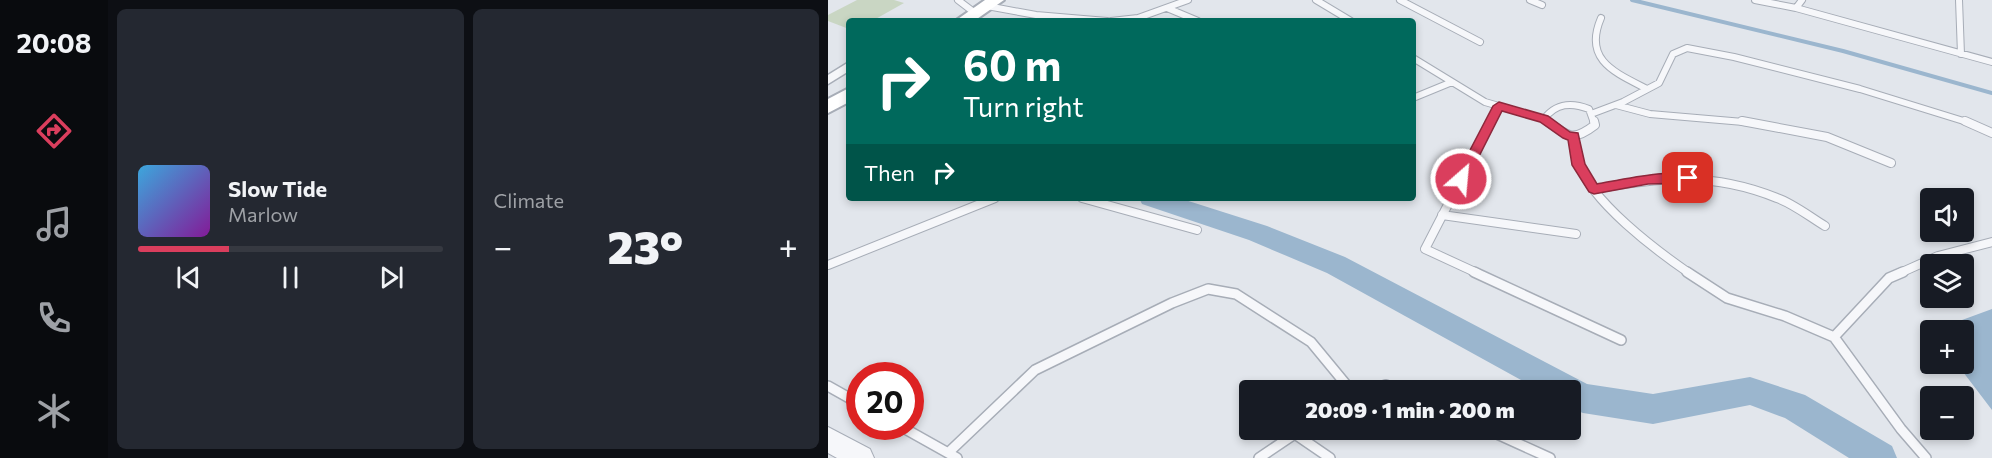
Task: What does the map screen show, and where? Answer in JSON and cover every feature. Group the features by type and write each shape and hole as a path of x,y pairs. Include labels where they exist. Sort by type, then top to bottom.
{"main road":[{"path":"828,107 846,95"}],"street":[{"path":"828,80 846,68"},
{"path":"828,439 861,458"}],"lane":[{"path":"958,0 980,10 1072,18"},
{"path":"1142,18 1188,0"},
{"path":"1316,0 1346,18"},
{"path":"1400,0 1480,42"},
{"path":"1530,0 1542,5"},
{"path":"1755,0 1796,8 1992,62"},
{"path":"1796,8 1802,0"},
{"path":"1959,0 1961,54"},
{"path":"1167,8 1191,18"},
{"path":"1601,18 1594,30 1593,43 1598,57 1615,72 1647,90"},
{"path":"1591,114 1659,83 1673,54 1687,48 1734,57 1860,89 1974,124 1992,133"},
{"path":"1416,60 1485,102 1544,119 1567,136 1581,136 1595,125 1589,110 1576,103 1560,105 1548,113 1544,119"},
{"path":"1416,97 1452,82"},
{"path":"1615,105 1650,114 1751,122 1804,132 1827,137 1891,163"},
{"path":"1499,106 1425,249 1621,340"},
{"path":"1574,136 1579,165 1594,189 1622,221 1686,271 1727,298 1785,316 1834,337 1852,358 1882,405 1926,458"},
{"path":"1594,189 1648,179 1688,178 1731,184 1778,198 1826,226"},
{"path":"828,265 987,201"},
{"path":"1093,201 1197,230"},
{"path":"1442,215 1576,234"},
{"path":"1834,337 1889,278 1938,256 1992,242"},
{"path":"948,453 1035,370 1172,303 1208,289 1236,294 1311,342 1342,380"},
{"path":"828,386 846,396"},
{"path":"924,440 957,458"},
{"path":"1259,458 1286,440"},
{"path":"1308,440 1330,458"},
{"path":"1510,440 1550,458"}],"green space":[{"path":"857,0 894,0 904,3 877,18 846,18 846,28 828,21 828,15"}],"water":[{"path":"1992,309 1992,410 1965,374 1974,374 1974,320 1962,320"}],"waterway":[{"path":"1632,0 1843,51 1992,93"},
{"path":"1160,201 1258,233 1336,265 1549,380"},
{"path":"1581,397 1653,409 1750,391 1794,406 1880,458"}],"route":[{"path":"1461,179 1499,106 1544,119 1567,136 1574,136 1579,165 1594,189 1648,179 1688,178"}]}
